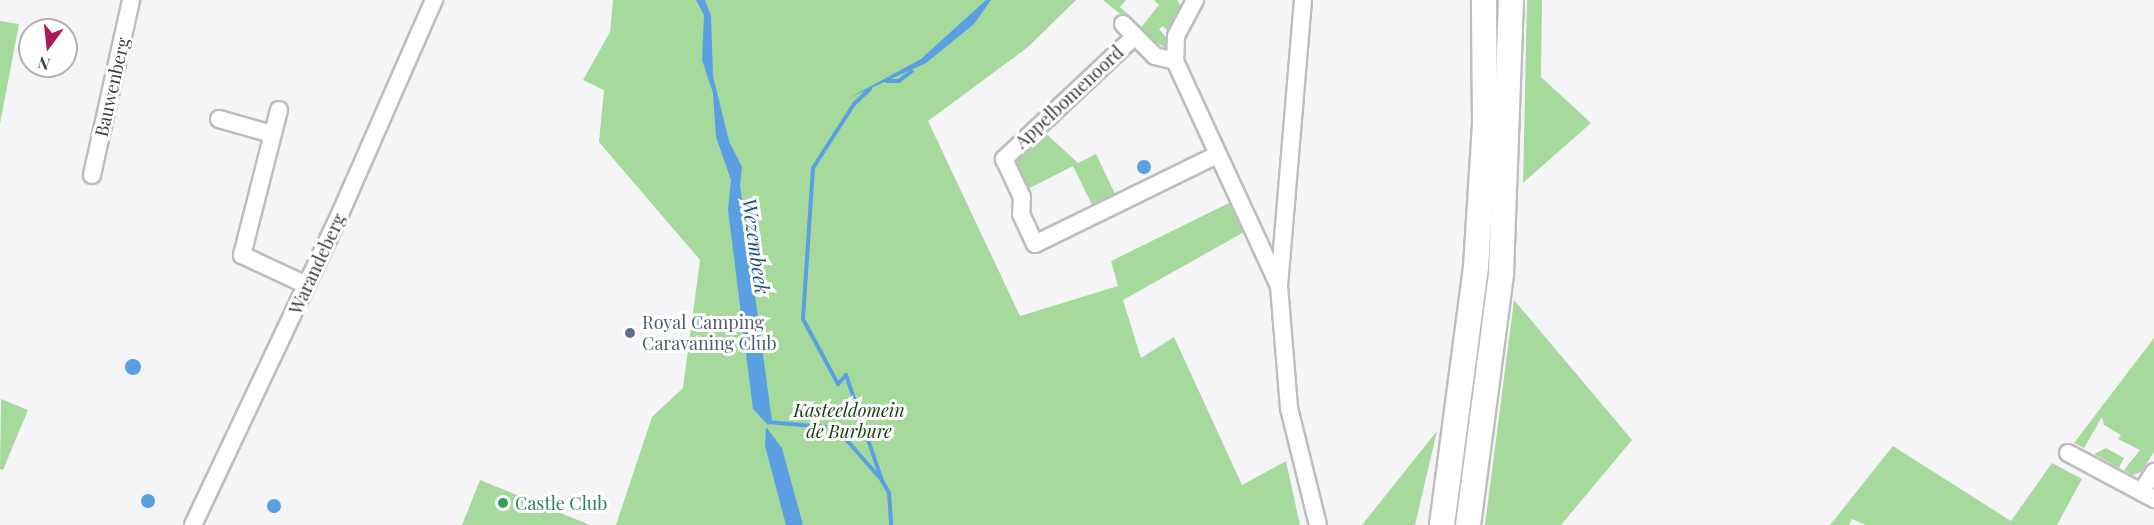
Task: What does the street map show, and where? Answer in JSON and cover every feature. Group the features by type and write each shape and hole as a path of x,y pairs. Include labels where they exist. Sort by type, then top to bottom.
{"highway":[{"path":"1442,525 1476,267 1485,124 1484,0"},
{"path":"1468,525 1501,273 1511,0"}],"street":[{"name":"Bauwenberg","path":"92,175 131,0"},
{"name":"Warandeberg","path":"193,525 306,285 434,0"},
{"path":"1195,0 1176,36 1175,61 1279,286"},
{"path":"1303,0 1279,286 1289,408 1318,525"},
{"name":"Appelbomenoord","path":"1175,61 1155,56 1129,30 1004,159 1035,244 1217,155"},
{"path":"279,110 242,255 306,285"},
{"path":"219,119 272,135"},
{"path":"2068,453 2147,495 2154,472"}],"green space":[{"name":"Kasteeldomein de Burbure","path":"613,0 1076,0 1028,47 928,121 1020,316 1118,286 1111,261 1233,201 1246,231 1123,300 1141,358 1174,337 1242,485 1286,461 1300,525 616,525 652,417 683,388 700,260 599,142 604,90 583,80 610,32"},
{"path":"1103,0 1126,0 1120,7 1131,17 1127,20"},
{"path":"1154,0 1177,0 1183,8 1173,37 1163,26 1159,29 1171,43 1169,51 1139,30 1159,5"},
{"path":"1527,0 1542,0 1541,77 1591,123 1523,183"},
{"path":"0,21 18,24 18,29 0,124"},
{"path":"1042,130 1078,163 1096,154 1118,200 1095,211 1073,166 1026,190 1014,157"},
{"path":"1514,300 1632,440 1561,525 1485,525"},
{"path":"2154,338 2154,452 2141,472 2132,475 2124,470 2140,450 2118,439 2121,435 2104,425 2102,417 2084,448 2074,443"},
{"path":"1,399 28,410 3,470 0,469"},
{"path":"1437,431 1415,525 1362,525"},
{"path":"1893,446 2011,521 2052,463 2082,479 2057,525 1866,525 1852,519 1849,525 1830,525"},
{"path":"2106,448 2124,458 2119,468 2094,454"},
{"name":"Castle Club","path":"480,480 590,525 462,525"}],"water":[{"path":"696,0 705,0 711,16 713,76 729,141 742,167 740,185 772,421 768,425 753,409 728,210 731,180 716,137 713,93 702,60 704,15"},
{"path":"986,0 991,0 974,24 926,63 849,98 921,59"},
{"path":"1144,160 1149,162 1151,167 1149,172 1144,174 1139,172 1137,167 1139,162"},
{"path":"133,359 141,367 133,375 125,367"},
{"path":"766,427 782,448 803,525 786,525 765,446"},
{"path":"145,494 151,494 155,501 151,508 145,508 141,504 141,498"},
{"path":"271,499 277,499 281,506 277,513 271,513 267,509 267,503"}],"waterway":[{"path":"887,81 899,81 912,71"},
{"path":"870,89 854,104 813,168 803,319 838,384 846,375 881,478"},
{"name":"Wezembeek","path":"768,422 836,428 881,479 889,493 891,525"}],"place":[{"name":"Royal Camping Caravaning Club","path":"630,333"},
{"name":"Castle Club","path":"503,503"}]}
